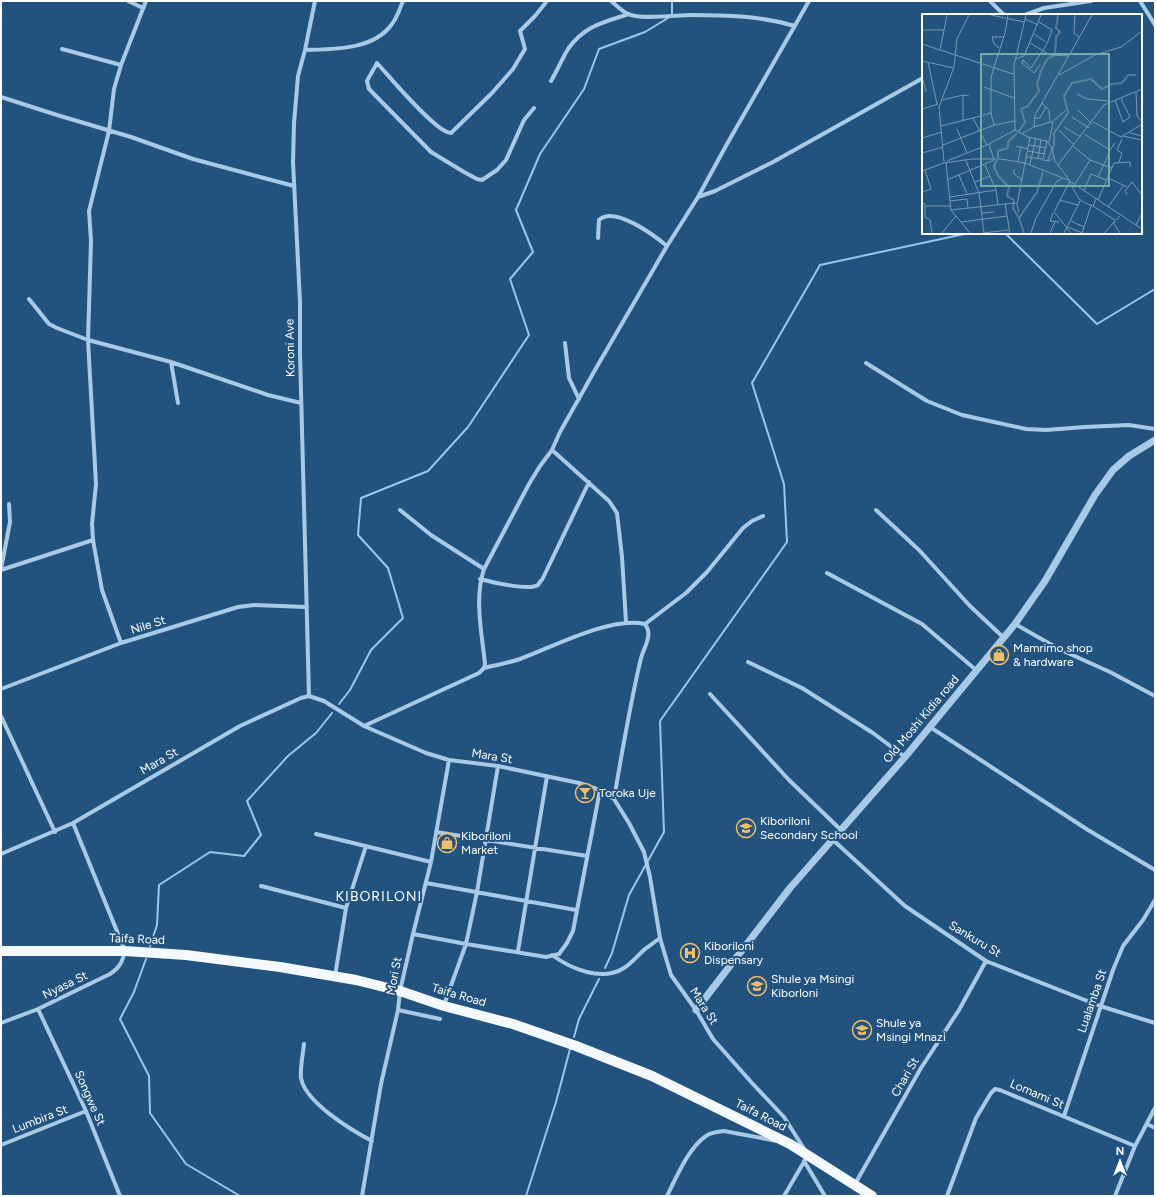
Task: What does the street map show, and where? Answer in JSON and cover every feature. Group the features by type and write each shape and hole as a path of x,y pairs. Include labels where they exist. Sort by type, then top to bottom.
{"highway":[{"name":"Taifa Road","path":"1,951 125,951 186,954 280,966 356,980 400,991 444,1006 513,1024 576,1046 652,1076 790,1144 806,1158 855,1184 872,1196"}],"street":[{"path":"128,1 143,8"},
{"path":"121,643 102,590 93,540 92,524 96,477 88,340 91,241 89,211 109,131 114,89 121,65 146,1"},
{"name":"Koroni Ave","path":"309,696 301,403 300,302 294,186 294,142 298,76 315,1"},
{"path":"305,50 348,47 366,43 380,37 393,24 403,1"},
{"path":"534,108 524,120 506,160 498,170 482,180 464,172 425,147 369,89 367,83 377,63 434,124 448,133 451,133 492,93 513,69 525,49 520,31 547,1"},
{"path":"611,1 628,14"},
{"path":"484,668 485,664 480,614 480,579 484,569 529,484 552,450 560,432 698,197 808,1"},
{"path":"990,1 1003,14"},
{"path":"1028,14 1044,8 1091,1"},
{"path":"1140,1 1155,25"},
{"path":"551,81 568,48 578,37 590,27 628,14 642,16 735,15 764,19 795,26"},
{"path":"62,49 121,65"},
{"path":"698,197 715,191 773,162 922,79"},
{"path":"1,97 193,159 294,186"},
{"path":"598,238 599,220 608,215 617,217 638,226 668,246"},
{"path":"29,299 49,324 88,340 171,362 220,380 268,395 301,403"},
{"path":"565,343 569,378 579,399"},
{"path":"171,362 178,403"},
{"path":"866,363 927,401 962,415 1026,428 1046,430 1129,425 1155,429"},
{"name":"Old Moshi Kidia road","path":"696,1010 776,905 905,757 1015,624 1045,581 1095,495 1112,470 1129,456 1155,440"},
{"path":"552,450 609,501 617,513 622,557 626,622"},
{"path":"480,579 514,586 533,587 538,585 542,580 589,482"},
{"path":"9,504 10,522 1,569 93,540"},
{"path":"400,510 431,535 484,569"},
{"path":"876,510 919,550 970,606 1003,637"},
{"path":"645,624 686,593 712,567 742,528 763,516"},
{"path":"827,573 922,624 976,670"},
{"name":"Nile St","path":"1,690 121,643 238,607 254,604 306,607"},
{"path":"364,726 479,673 484,668 518,660 590,631 609,625 626,622 645,624 649,633 634,687 614,799"},
{"path":"1015,624 1059,649 1110,672 1155,696"},
{"path":"748,662 802,688 873,733 905,757"},
{"path":"710,694 789,780 841,830"},
{"name":"Mara St","path":"1,854 56,832 240,726 301,698 309,696 324,701 364,726 426,753 449,760 498,766 548,776 579,783 600,790 614,799 644,852 660,938 671,975 696,1010 713,1039 784,1117 825,1196"},
{"path":"1,716 56,832"},
{"path":"930,727 1088,830 1155,870"},
{"name":"Mori St","path":"362,1196 382,1084 398,1010 400,991 431,862 449,760"},
{"path":"444,1006 466,944 477,892 498,766"},
{"path":"518,952 548,776"},
{"path":"413,934 466,944 546,956 559,954 573,931 600,790"},
{"path":"73,823 125,951"},
{"path":"436,832 587,856"},
{"path":"316,834 431,862"},
{"name":"Sankuru St","path":"832,840 905,906 986,961 1100,1006 1155,1023"},
{"path":"335,976 346,908 366,846"},
{"path":"426,883 576,910"},
{"path":"261,886 346,908"},
{"name":"Lualamba St","path":"1064,1116 1112,970 1123,946 1143,920 1155,900"},
{"path":"552,955 572,968 600,973 614,972 628,964 660,938"},
{"name":"Nyasa St","path":"1,1023 38,1009 110,974 119,968 125,951"},
{"name":"Chari St","path":"855,1184 921,1068 959,1010 986,961"},
{"name":"Songwe St","path":"38,1009 86,1112 120,1196"},
{"path":"398,1010 440,1019"},
{"path":"304,1044 301,1077 304,1088 313,1099 344,1124 372,1141"},
{"name":"Lomami St","path":"947,1196 976,1118 991,1093 995,1090 1000,1090 1135,1146"},
{"path":"1115,1196 1135,1146 1155,1108"},
{"name":"Lumbira St","path":"1,1145 86,1112"},
{"path":"1147,1124 1155,1128"},
{"path":"667,1196 690,1153 698,1141 707,1135 724,1131 790,1144"},
{"path":"784,1196 806,1158"}],"waterway":[{"path":"672,1 672,15"},
{"path":"339,704 350,690 371,650 403,618 388,568 358,535 361,498 428,471 468,427 529,335 510,279 533,252 516,210 540,154 584,89 599,49 645,32 668,18"},
{"path":"605,968 612,953 629,895 664,832 660,721 787,542 784,484 752,383 820,265 964,234"},
{"path":"1006,234 1097,324 1155,289"},
{"path":"150,946 157,925 159,885 210,852 244,856 261,835 247,801 288,756 316,733 332,713"},
{"path":"146,959 134,992 120,1019 149,1076 150,1113 186,1164 240,1196"},
{"path":"574,1037 579,1019 599,979"},
{"path":"526,1196 556,1102 570,1049"}],"place":[{"name":"Mamrimo shop & hardware","path":"999,655"},
{"name":"Toroka Uje","path":"585,793"},
{"name":"Kiboriloni Secondary School","path":"746,828"},
{"name":"Kiboriloni Market","path":"447,843"},
{"name":"Kiboriloni Dispensary","path":"690,953"},
{"name":"Shule ya Msingi Kiborloni","path":"757,986"},
{"name":"Shule ya Msingi Mnazi","path":"862,1030"}],"district":[{"name":"KIBORILONI","path":"379,896"}]}
